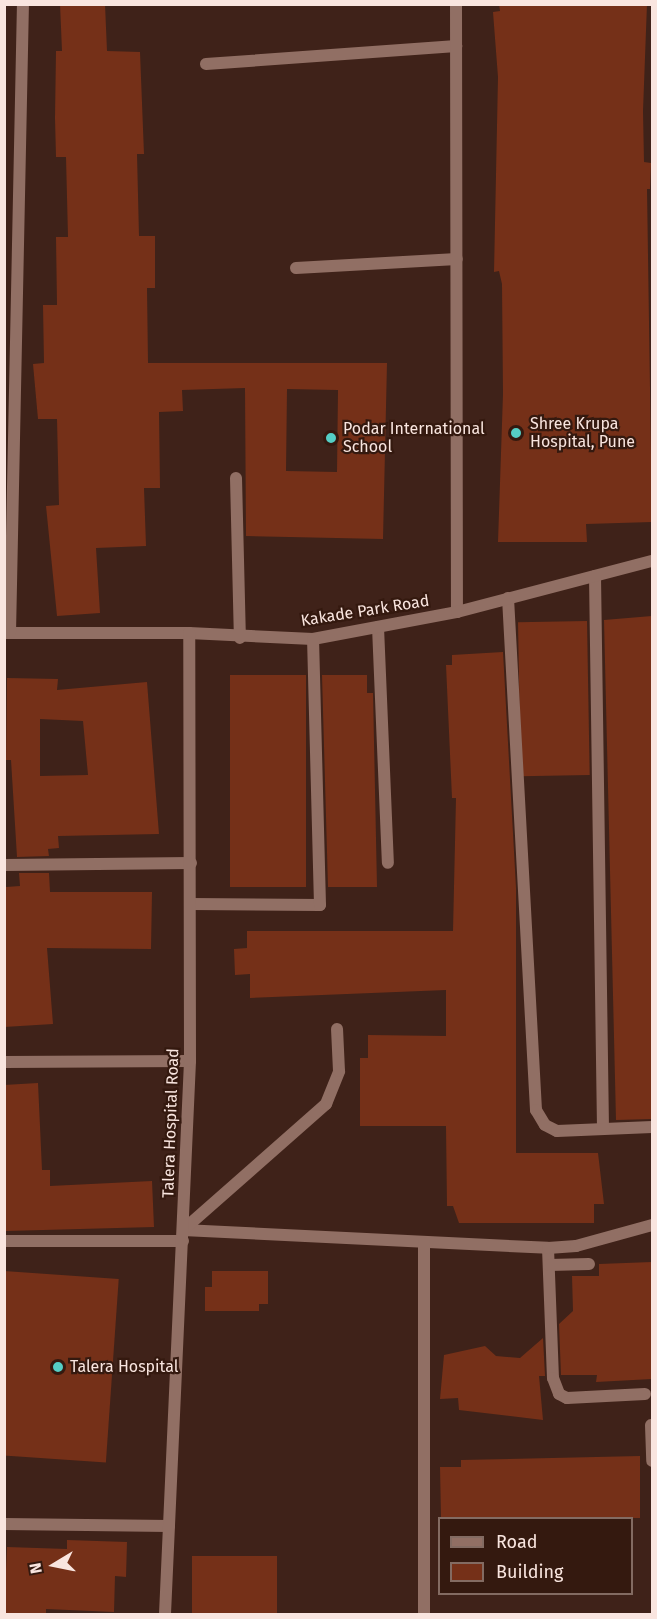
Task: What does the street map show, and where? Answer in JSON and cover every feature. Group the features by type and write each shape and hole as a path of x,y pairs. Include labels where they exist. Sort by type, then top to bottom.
{"street":[{"path":"7,633 23,4"},
{"path":"456,4 457,612"},
{"path":"206,64 456,46"},
{"path":"296,268 457,259"},
{"path":"236,478 240,638"},
{"name":"Kakade Park Road","path":"7,633 189,633 240,638 313,639 457,612 652,561"},
{"path":"595,576 603,1129"},
{"path":"508,598 536,1110 549,1129 652,1127"},
{"path":"378,627 388,863"},
{"name":"Talera Hospital Road","path":"165,1614 190,1061 189,633"},
{"path":"191,904 320,905 313,639"},
{"path":"4,865 191,863"},
{"path":"183,1236 326,1104 339,1071 337,1029"},
{"path":"4,1062 190,1061"},
{"path":"4,1241 183,1236 548,1248 576,1246 652,1225"},
{"path":"424,1243 424,1614"},
{"path":"548,1248 553,1378 558,1394 567,1398 645,1394"},
{"path":"549,1265 589,1264"},
{"path":"651,1425 652,1461"},
{"path":"4,1524 169,1526"}],"building":[{"path":"60,4 105,4 107,51 140,52 144,154 137,154 139,236 155,236 155,288 147,288 148,363 387,363 383,539 246,536 245,388 182,390 183,411 159,412 160,488 144,488 146,546 96,548 100,613 57,616 46,506 59,505 57,419 38,419 33,364 44,363 43,305 57,305 56,237 68,237 66,157 56,157 56,51 62,51","holes":["287,389 338,390 337,472 286,471"]},
{"path":"499,4 647,4 643,111 644,162 651,163 650,189 647,189 652,522 586,524 587,542 498,542 503,394 502,284 499,271 494,272 498,77 493,12 500,11"},
{"path":"652,616 652,1119 616,1120 604,620"},
{"path":"587,621 590,775 521,776 518,622"},
{"path":"503,652 516,888 516,1153 598,1153 604,1204 594,1204 594,1223 459,1223 453,1206 447,1206 446,1126 360,1126 360,1058 368,1058 368,1035 446,1036 446,990 250,998 250,974 235,975 234,949 247,948 247,931 453,931 456,798 452,798 446,665 452,665 452,655"},
{"path":"230,675 306,675 306,887 230,887"},
{"path":"322,675 367,675 367,693 373,693 377,887 328,887"},
{"path":"7,678 58,679 57,690 147,682 159,834 58,836 59,848 48,849 49,856 17,857 11,760 6,760","holes":["40,719 83,721 88,775 40,776"]},
{"path":"19,873 49,873 50,892 152,892 151,949 47,948 53,1024 4,1027 6,887 20,886"},
{"path":"38,1083 42,1170 50,1170 50,1186 152,1181 154,1227 6,1231 4,1085"},
{"path":"652,1262 652,1379 596,1382 597,1375 561,1375 559,1324 573,1311 572,1276 599,1276 599,1264"},
{"name":"Talera Hospital","path":"4,1271 119,1279 106,1463 4,1455"},
{"path":"212,1271 268,1271 268,1304 259,1304 259,1311 205,1311 205,1287 212,1287"},
{"path":"543,1338 545,1376 539,1376 543,1420 459,1410 458,1398 440,1399 444,1355 485,1346 496,1356 520,1358"},
{"path":"640,1456 640,1518 441,1517 440,1467 461,1467 461,1460"},
{"path":"67,1540 127,1542 126,1577 115,1576 114,1612 46,1609 46,1614 4,1614 7,1547 67,1549"},
{"path":"192,1556 277,1556 277,1614 192,1614"}],"place":[{"name":"Shree Krupa Hospital, Pune","path":"516,433"},
{"name":"Podar International School","path":"331,438"},
{"name":"Talera Hospital","path":"58,1367"}]}
